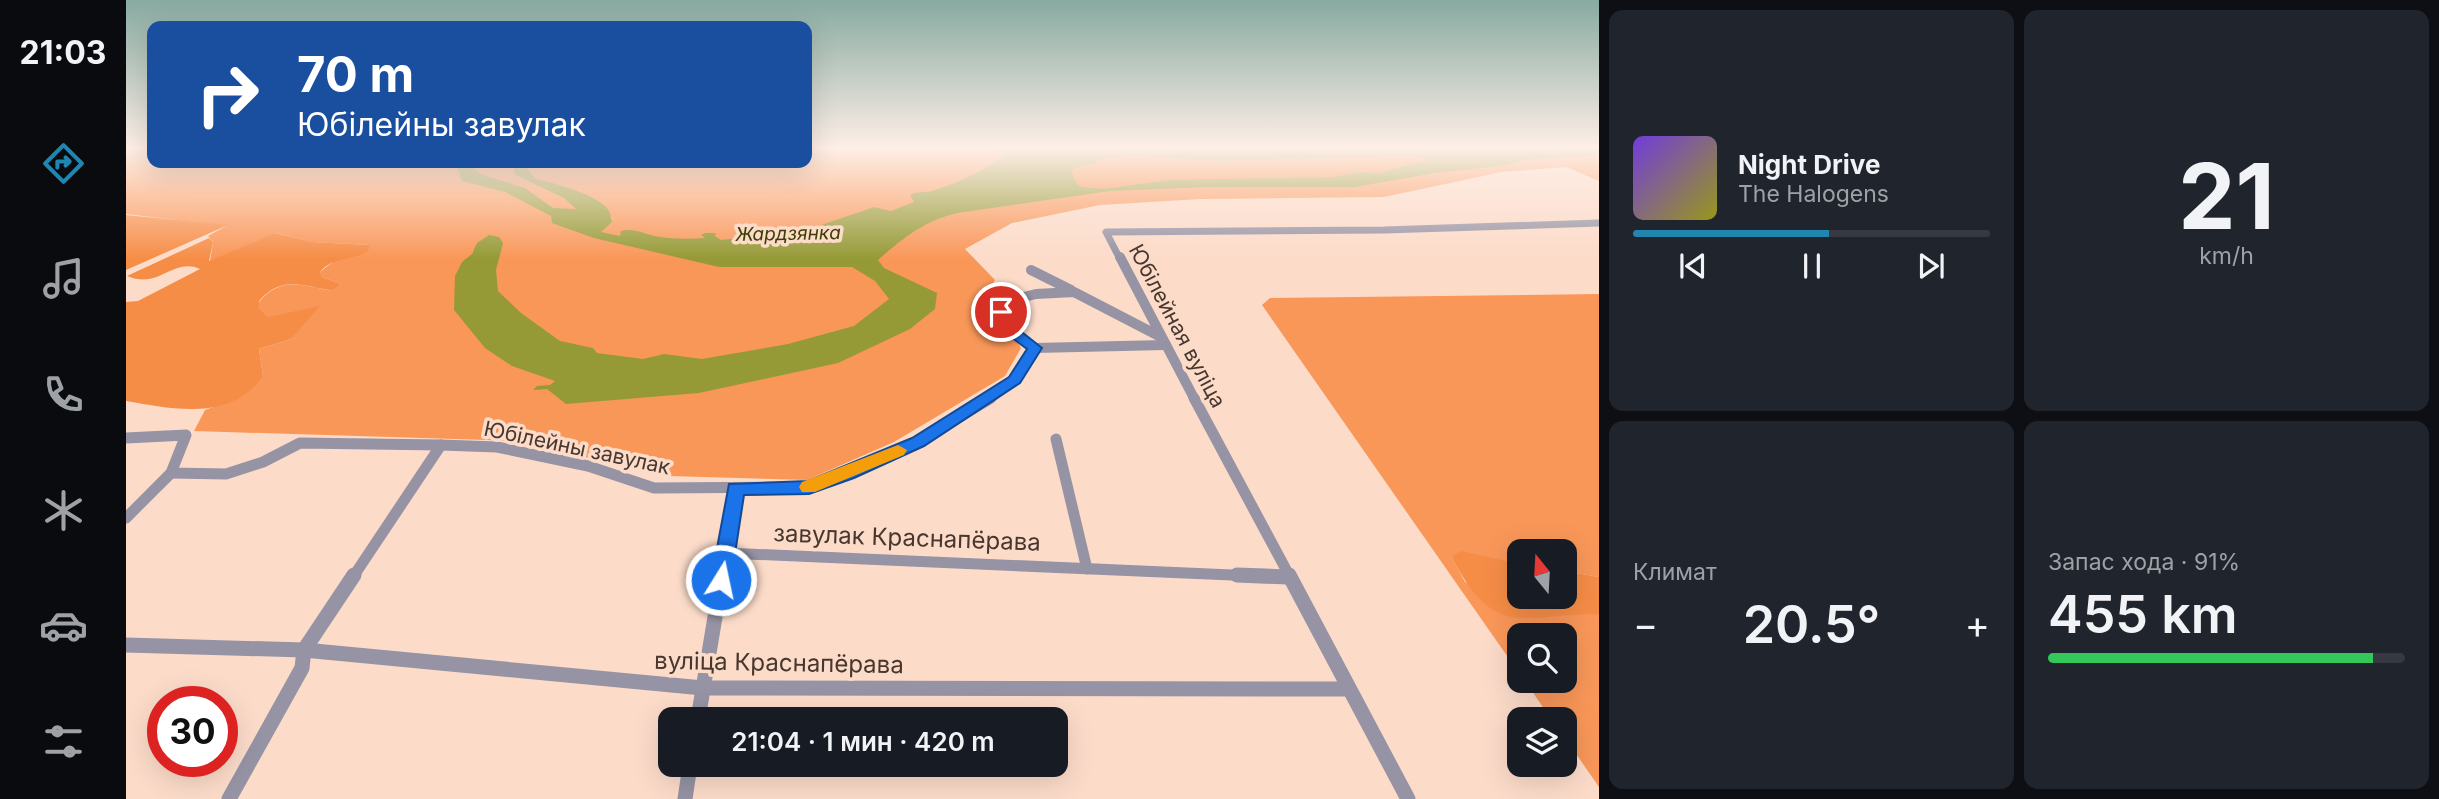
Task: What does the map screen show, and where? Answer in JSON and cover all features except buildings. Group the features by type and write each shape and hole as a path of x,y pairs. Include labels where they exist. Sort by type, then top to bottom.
{"street":[{"name":"Юбілейная вуліца","path":"1408,799 1106,232 1384,230 1599,223"},
{"path":"1031,270 1163,341"},
{"path":"1074,292 1036,294 1011,300 1001,312 1012,331 1035,348 1163,341"},
{"name":"Юбілейны завулак","path":"171,473 226,474 263,462 300,443 441,444 497,447 588,466 654,488 809,487 918,442 1015,380 1035,348"},
{"path":"126,438 186,435 171,473 126,518"},
{"path":"1056,439 1087,569"},
{"path":"229,799 302,668 304,650 441,444"},
{"path":"700,707 736,489"},
{"name":"завулак Краснапёрава","path":"725,553 1288,578"},
{"name":"вуліца Краснапёрава","path":"126,645 304,650 703,688 1349,689"},
{"path":"685,799 688,777"}],"shaded area":[{"path":"126,184 1444,184 1384,197 1200,199 1100,205 1012,223 965,249 995,280 988,291 1021,348 1005,376 894,442 807,480 669,476 515,441 194,431 205,410 233,400 263,376 259,349 291,339 304,322 268,317 259,307 259,302 284,285 302,285 333,291 341,284 322,277 320,272 334,261 370,245 311,242 276,233 210,261 213,242 208,236 226,226 126,214"},
{"path":"1079,184 1143,184 1100,189"},
{"path":"126,215 228,225 126,270"},
{"path":"275,233 312,242 370,245 368,251 331,263 320,272 322,277 341,284 333,291 302,285 284,285 259,301 259,307 268,317 320,306 291,339 259,349 263,376 250,391 235,400 200,409 126,401 126,302 138,301 200,269 182,267 148,279 127,276 209,238 213,242 209,261"},
{"path":"1599,294 1599,577 1577,573 1577,539 1507,539 1507,563 1451,556 1465,582 1507,594 1507,609 1561,609 1579,614 1599,614 1599,787 1577,755 1577,707 1543,707 1533,693 1577,693 1577,623 1507,623 1507,656 1262,305 1270,298"},
{"path":"1462,551 1507,561 1507,609 1577,609 1577,573 1599,577 1599,614 1529,618 1496,612 1481,601 1451,556"}],"water":[{"name":"Жардзянка","path":"475,184 513,184 525,188 553,208 576,209 564,198 535,184 554,184 588,195 606,207 610,213 612,222 601,232 620,236 621,231 631,230 682,239 705,238 701,235 716,233 715,236 721,240 807,230 874,207 891,211 914,202 910,195 950,184 1077,184 1104,189 1138,184 1371,184 1355,187 1208,187 1110,191 945,216 915,231 878,260 884,268 937,293 935,309 910,329 838,363 699,393 566,404 547,389 533,390 537,386 550,385 555,381 512,366 485,348 454,310 455,276 477,243 489,235 499,237 503,243 496,270 498,291 521,313 560,341 593,348 597,353 643,359 664,354 702,359 788,344 854,326 889,299 875,281 852,267 719,267 594,238 552,223 551,216 505,192"}],"slow traffic":[{"path":"808,487 848,473 898,450"}],"route":[{"path":"721,580 736,489 809,487 848,473 918,442 982,404 1015,380 1035,348 1012,331 1001,312"}]}
